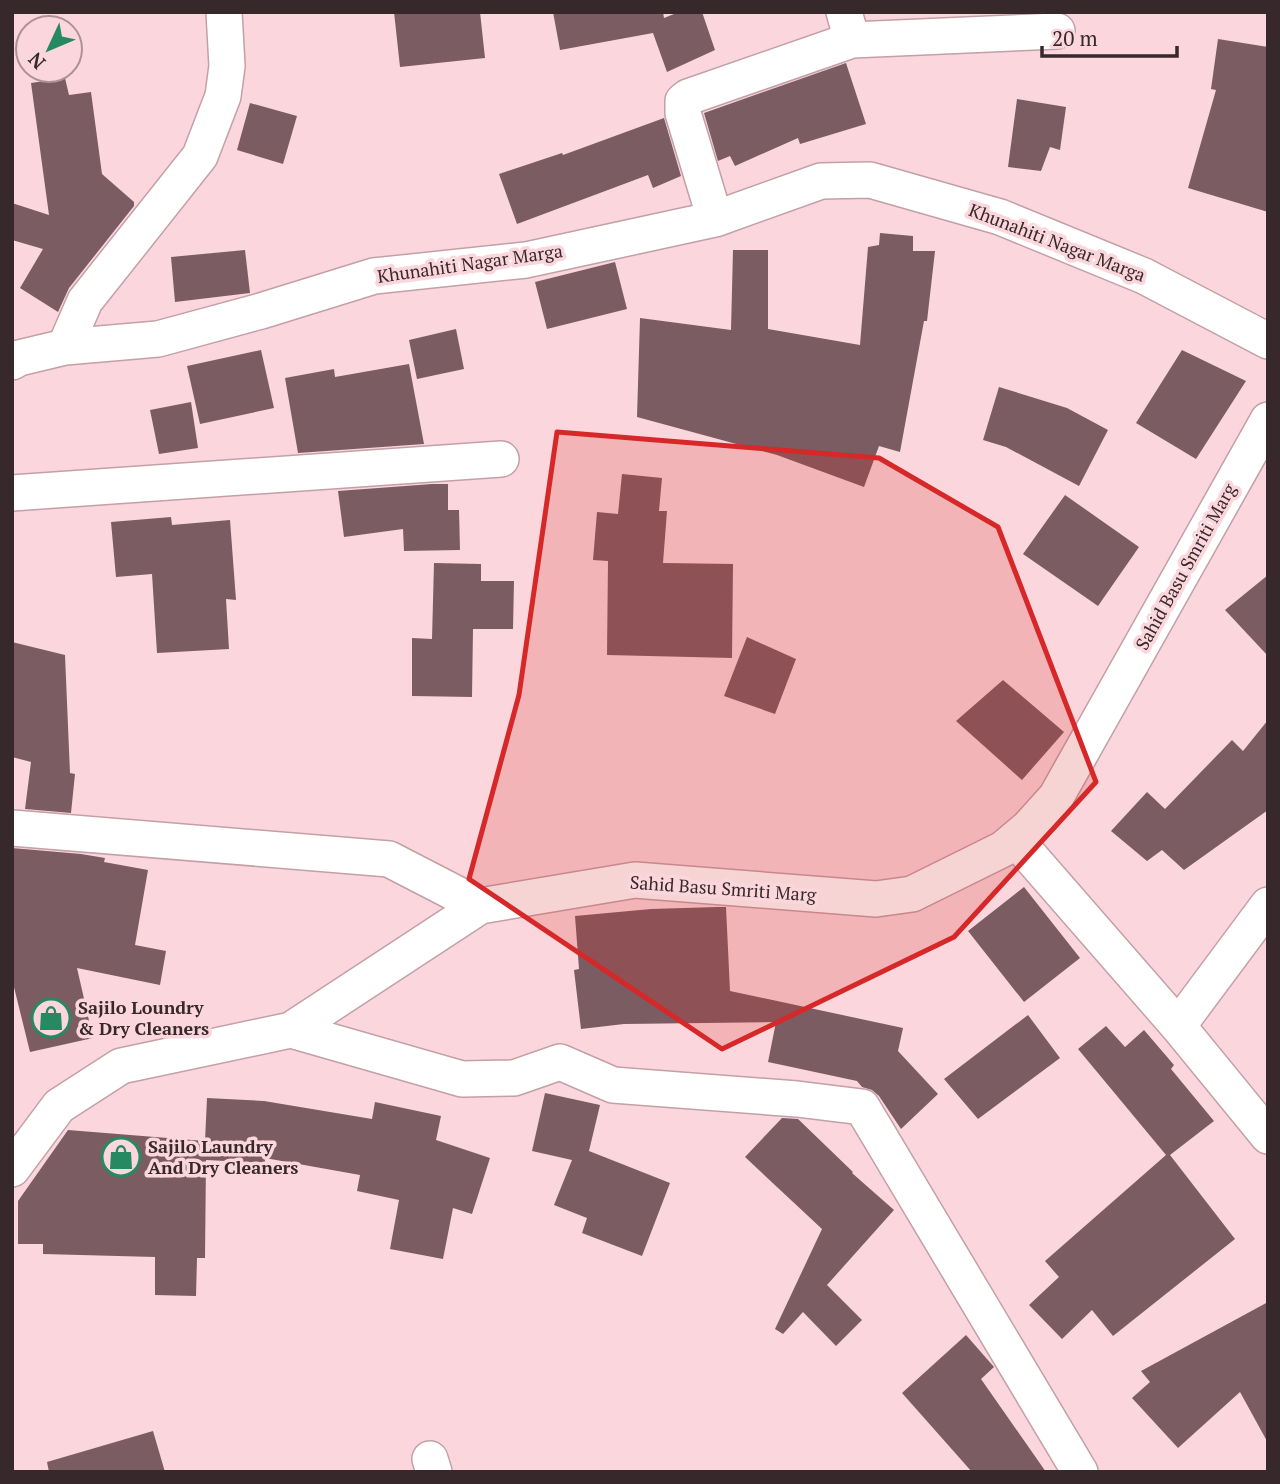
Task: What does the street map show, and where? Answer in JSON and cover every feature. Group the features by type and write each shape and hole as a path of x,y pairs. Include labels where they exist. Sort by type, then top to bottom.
{"street":[{"path":"65,347 85,301 200,156 223,96 227,66 224,12"},
{"path":"715,219 683,113 682,101 688,97 848,26 1057,31"},
{"name":"Khunahiti Nagar Marga","path":"12,362 65,347 158,338 261,312 374,276 526,260 715,219 821,181 870,180 1000,217 1144,276 1268,341"},
{"name":"Sahid Basu Smriti Marg","path":"12,1169 59,1106 121,1066 291,1030 480,906 635,880 876,899 912,894 1003,849 1056,797 1073,770 1268,420"},
{"path":"12,493 501,459"},
{"path":"12,828 389,859 480,906"},
{"path":"1015,839 1178,1026 1268,1136"},
{"path":"1178,1026 1268,905"},
{"path":"291,1030 462,1079 514,1078 560,1062 613,1085 797,1099 862,1107 1080,1472"}],"highlighted area":[{"path":"557,432 879,458 998,527 1096,782 954,937 722,1049 469,879 519,695"}],"building":[{"path":"394,12 480,12 485,58 400,67"},
{"path":"553,12 663,12 664,18 679,12 702,12 715,50 667,72 653,33 560,50"},
{"path":"1218,39 1268,47 1268,212 1188,188 1216,90 1211,89"},
{"path":"846,63 866,124 800,144 798,138 735,166 730,156 718,161 704,113"},
{"path":"31,84 66,84 69,95 91,92 102,174 134,202 134,206 69,288 58,312 20,288 43,249 12,240 12,203 49,215"},
{"path":"1017,99 1066,107 1060,150 1050,147 1041,171 1008,167"},
{"path":"250,103 297,116 283,164 237,150"},
{"path":"664,118 681,176 653,188 648,175 517,224 499,174 562,153 563,155"},
{"path":"880,233 913,236 913,251 935,251 927,321 924,321 900,452 879,446 864,487 777,455 637,417 640,318 731,330 733,250 768,250 768,329 860,345 868,247 879,245"},
{"path":"245,250 250,293 175,302 171,257"},
{"path":"615,262 627,309 547,329 535,282"},
{"path":"456,329 464,369 417,379 409,340"},
{"path":"261,350 274,408 200,424 187,366"},
{"path":"1182,350 1246,381 1196,459 1136,423"},
{"path":"409,364 424,444 298,453 285,378 334,369 335,377"},
{"path":"999,387 1067,408 1108,430 1079,486 1006,447 983,440"},
{"path":"191,402 198,448 159,454 150,410"},
{"path":"622,474 662,478 659,511 667,511 663,563 733,564 732,658 607,655 608,561 593,560 597,512 618,514"},
{"path":"448,484 448,510 459,510 460,550 404,551 403,529 344,537 338,491"},
{"path":"1065,495 1139,547 1098,606 1023,554"},
{"path":"171,517 172,525 230,520 236,600 226,599 229,649 157,653 152,574 116,577 111,522"},
{"path":"434,563 481,564 481,581 514,581 513,629 473,629 472,697 412,696 412,638 432,639"},
{"path":"1268,575 1268,656 1225,610"},
{"path":"747,637 796,659 775,714 724,696"},
{"path":"12,642 65,655 70,773 75,774 71,813 25,809 31,762 12,757"},
{"path":"1003,680 1064,732 1022,780 956,721"},
{"path":"1268,720 1268,810 1184,870 1162,850 1147,861 1111,831 1147,792 1165,809 1232,740 1243,751"},
{"path":"12,848 81,854 105,858 104,862 148,870 135,945 166,951 160,985 77,968 93,1038 30,1052 12,979"},
{"path":"1024,887 1080,958 1024,1002 968,931"},
{"path":"726,907 730,991 903,1028 898,1051 938,1094 901,1129 879,1096 862,1087 857,1081 768,1062 776,1022 624,1024 581,1029 574,970 579,969 575,916 651,909"},
{"path":"1028,1015 1060,1058 978,1119 944,1079"},
{"path":"1106,1026 1125,1047 1144,1030 1174,1065 1171,1069 1214,1121 1170,1155 1235,1239 1113,1336 1092,1310 1062,1339 1029,1305 1059,1277 1045,1261 1166,1155 1078,1049"},
{"path":"545,1093 600,1105 589,1151 670,1183 642,1256 582,1233 587,1218 554,1205 572,1160 532,1151"},
{"path":"207,1098 264,1101 372,1119 375,1102 441,1116 436,1140 490,1158 472,1214 453,1208 443,1259 390,1249 399,1200 357,1191 360,1175 265,1158 265,1163 206,1160 205,1258 197,1258 196,1296 155,1295 155,1257 43,1254 43,1244 18,1244 18,1201 68,1130 205,1141"},
{"path":"782,1118 798,1119 894,1210 827,1285 862,1320 836,1346 803,1312 783,1334 775,1329 822,1229 745,1157"},
{"path":"1268,1302 1268,1443 1240,1392 1178,1448 1132,1398 1150,1382 1141,1371"},
{"path":"966,1335 994,1367 981,1379 1046,1472 972,1472 902,1393"},
{"path":"153,1431 165,1472 49,1472 47,1462"}],"place":[{"name":"Sajilo Loundry & Dry Cleaners","path":"51,1018"},
{"name":"Sajilo Laundry And Dry Cleaners","path":"121,1157"}]}
